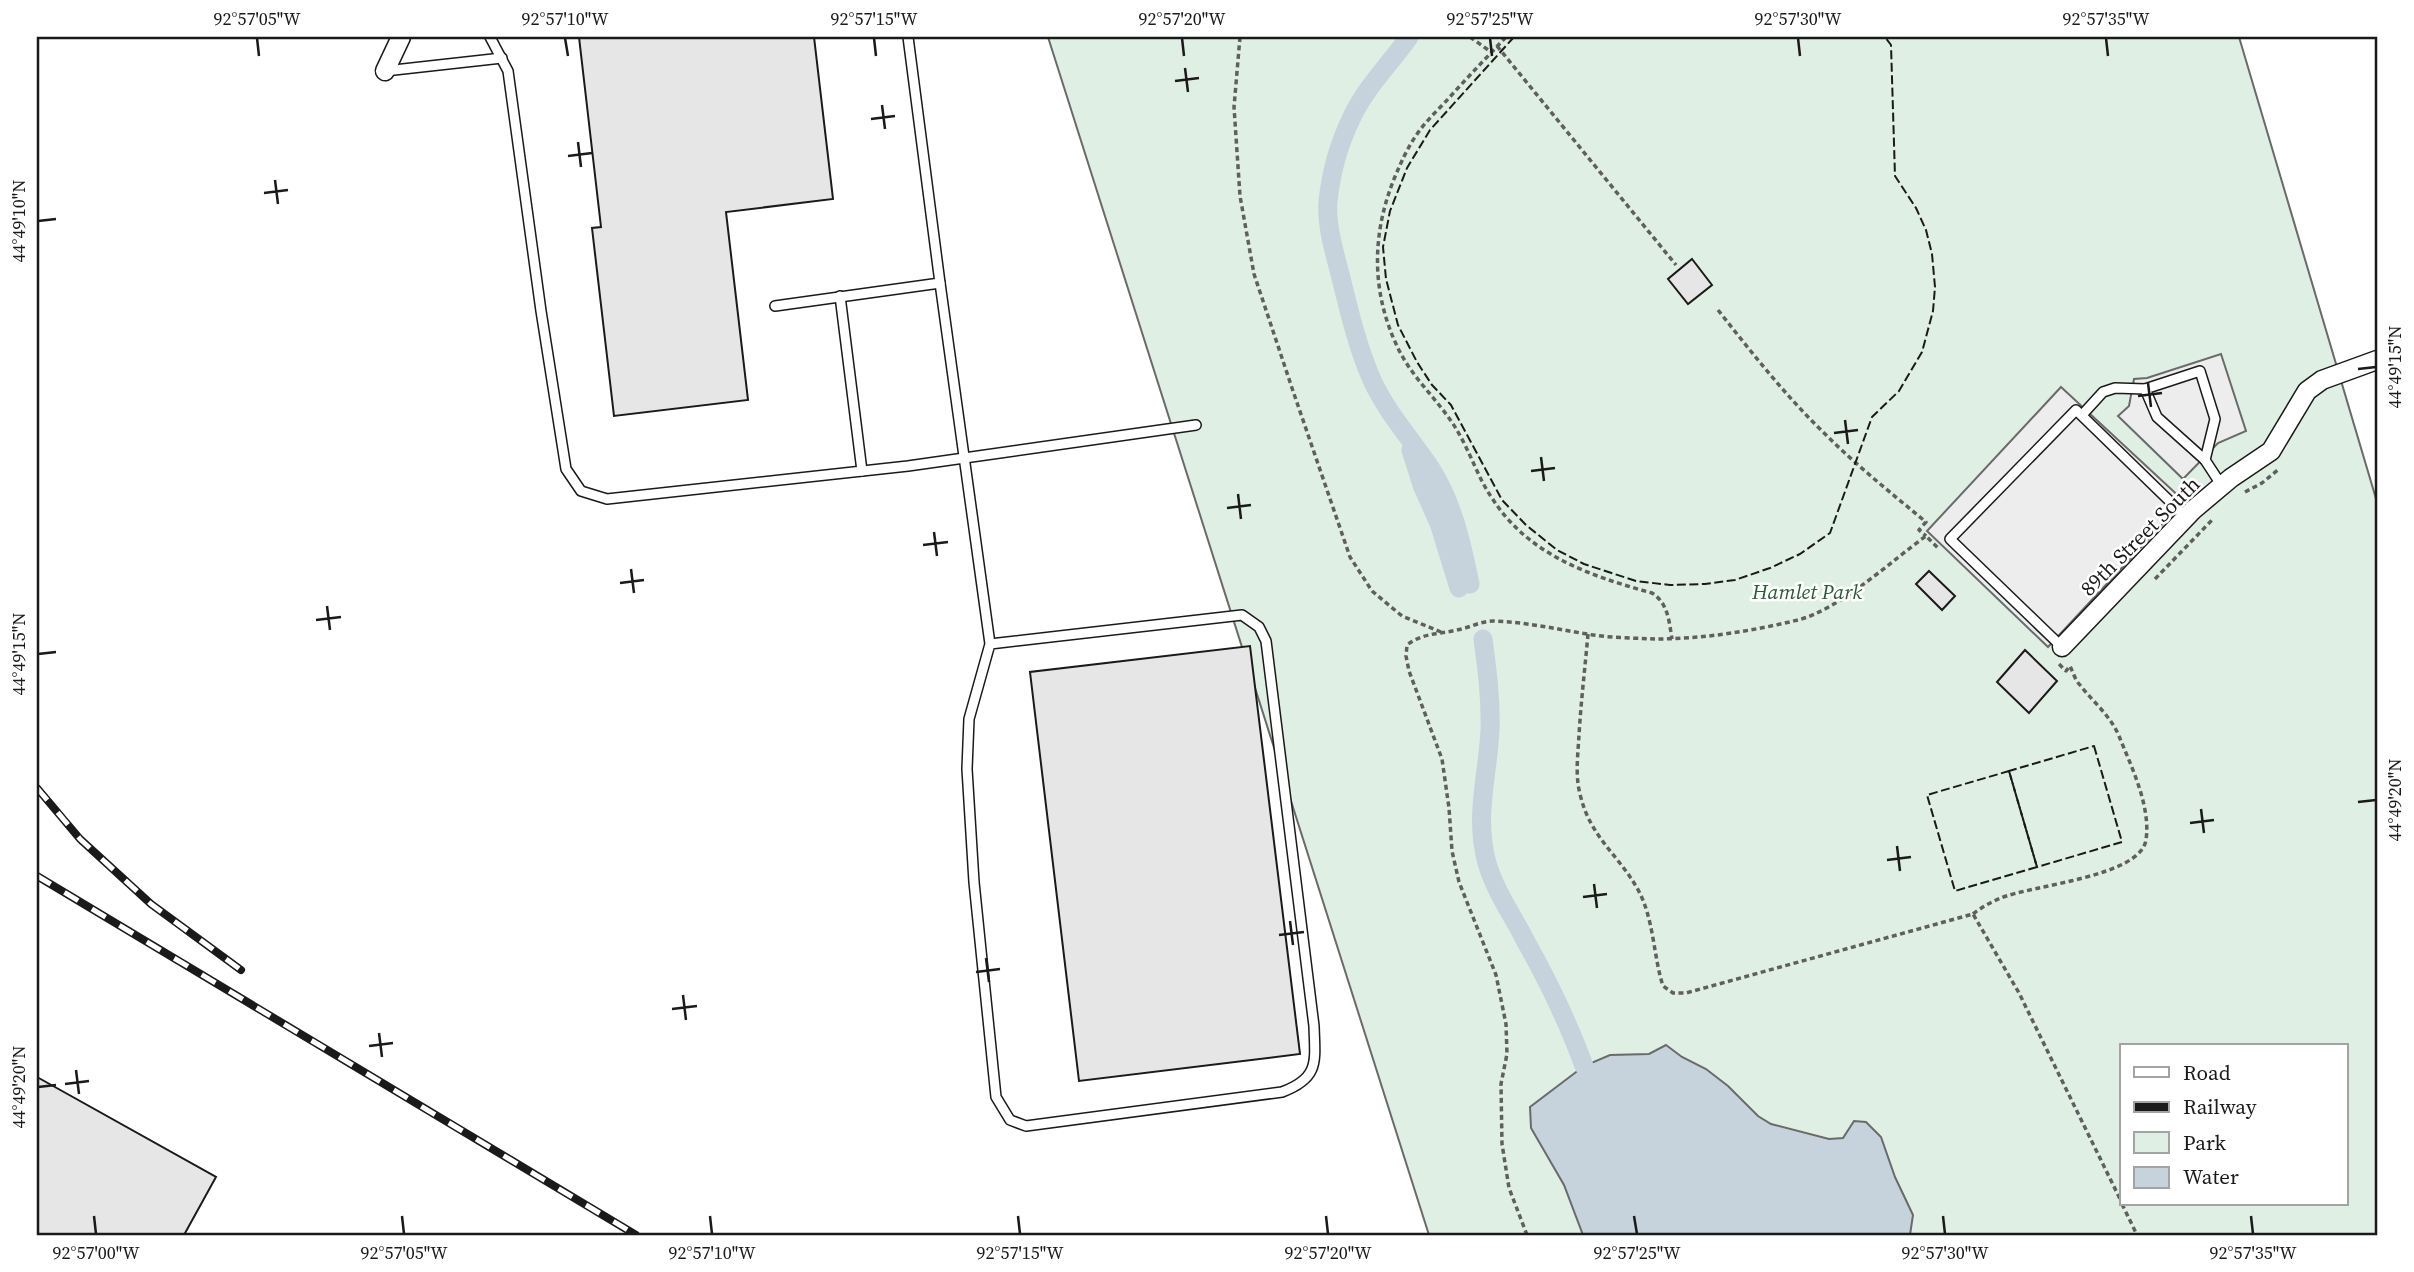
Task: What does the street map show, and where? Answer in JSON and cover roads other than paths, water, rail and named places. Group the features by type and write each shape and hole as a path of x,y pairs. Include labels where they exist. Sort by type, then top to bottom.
{"street":[{"path":"385,71 401,37"},
{"name":"89th Street South","path":"2059,654 2186,517 2229,492 2271,451 2307,391 2322,380 2377,360"}],"lane":[{"path":"490,37 508,71 566,469 581,491 607,499 862,471 1196,425"},
{"path":"908,37 990,644 970,719 967,769 974,882 996,1097 1010,1120 1026,1126 1282,1093 1300,1086 1315,1065 1314,1026 1266,641 1259,627 1242,615 990,644"},
{"path":"385,71 502,58"},
{"path":"775,306 940,283"},
{"path":"840,296 862,471"},
{"path":"2082,415 2103,392 2115,388 2145,388 2200,371 2215,419 2205,460"},
{"path":"2145,388 2157,417 2205,460 2229,492"},
{"path":"2059,654 1950,539 2076,410 2186,517"}],"water":[{"path":"1666,1045 1706,1069 1728,1086 1758,1116 1771,1124 1829,1139 1843,1138 1854,1121 1866,1122 1881,1137 1895,1177 1913,1215 1910,1235 1583,1235 1564,1185 1531,1128 1530,1107 1584,1066 1610,1055 1649,1054"}],"waterway":[{"path":"1409,37 1363,97 1347,129 1331,180 1328,219 1350,314 1372,380 1385,404 1439,482 1460,539 1470,584"},
{"path":"1411,450 1422,485 1439,523 1459,588"},
{"path":"1483,639 1490,718 1482,812 1483,846 1487,863 1499,893 1557,1002 1584,1066"}],"railway":[{"path":"37,788 80,839 151,904 241,970"},
{"path":"37,876 636,1235"}],"park label":[{"name":"Hamlet Park","path":"1807,591"}]}
